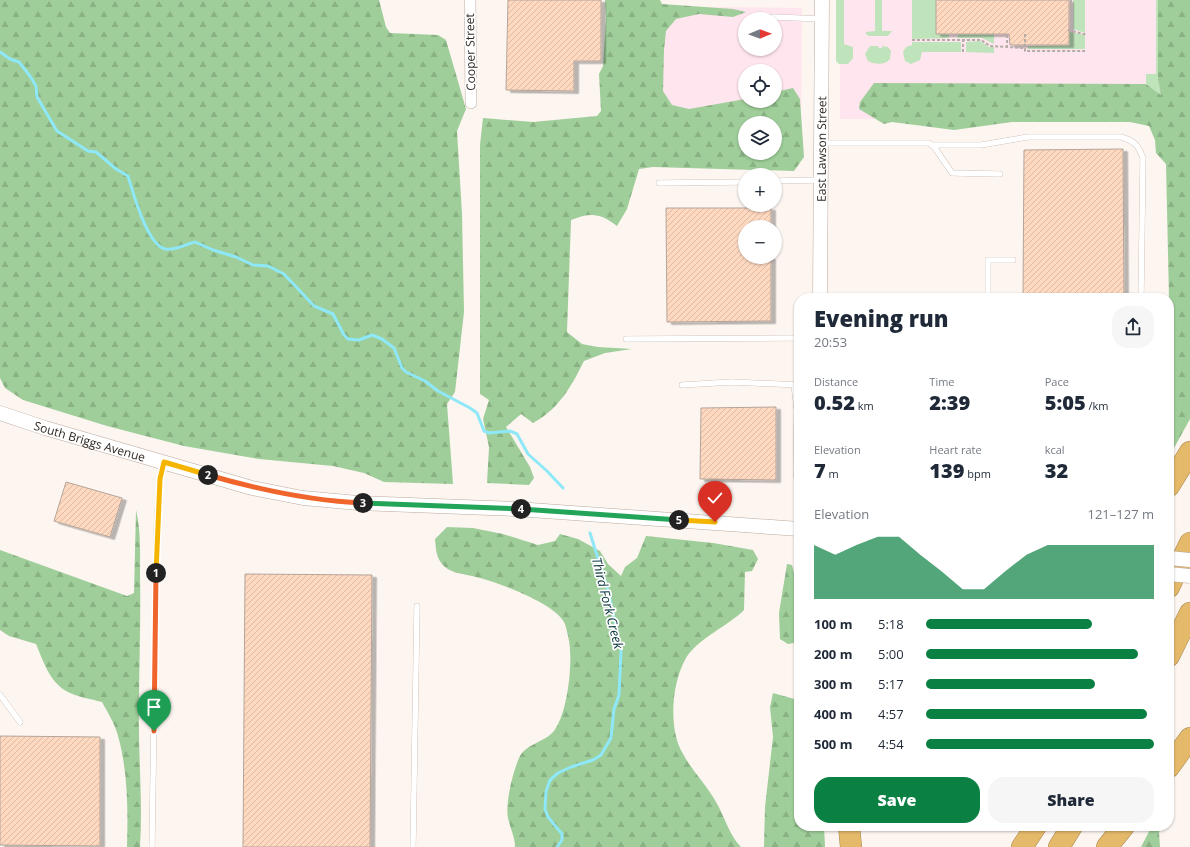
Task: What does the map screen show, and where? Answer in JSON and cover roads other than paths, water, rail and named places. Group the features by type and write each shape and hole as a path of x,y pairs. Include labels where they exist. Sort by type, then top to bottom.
{"highway":[{"path":"1174,478 1190,452"},
{"path":"1174,564 1190,537"},
{"path":"1174,577 1190,543"},
{"path":"1174,646 1190,613"},
{"path":"1174,760 1190,738"},
{"path":"849,831 851,847"},
{"path":"1022,847 1033,831"},
{"path":"1059,847 1069,831"},
{"path":"1107,847 1120,831"}],"street":[{"name":"Cooper Street","path":"470,0 471,103"},
{"name":"East Lawson Street","path":"820,293 822,0"},
{"name":"South Briggs Avenue","path":"0,413 45,428 252,488 330,501 516,509 794,529"},
{"path":"1174,558 1190,560"},
{"path":"1174,574 1190,576"}],"lane":[{"path":"782,17 822,19"},
{"path":"820,143 929,143 932,145 981,145 1028,137 1121,137 1133,140 1138,144 1143,158 1142,293"},
{"path":"932,145 952,173 1000,174"},
{"path":"782,182 820,180"},
{"path":"658,183 738,182"},
{"path":"988,293 988,260 1013,260"},
{"path":"626,339 794,338"},
{"path":"682,385 732,382 794,385"},
{"path":"152,847 157,520 160,479 164,462"},
{"path":"413,847 418,606"},
{"path":"0,695 20,722"}],"waterway":[{"name":"Third Fork Creek","path":"0,52 10,59 19,62 30,76 36,86 37,97 57,131 88,151 96,152 116,169 128,176 142,217 152,238 158,245 165,249 173,249 195,242 253,265 268,266 284,274 314,306 333,314 344,335 348,339 359,340 372,335 382,339 394,348 402,368 406,372 425,381 438,391 477,413 484,431 489,433 510,431 517,434 528,454 563,488"},
{"name":"Third Fork Creek","path":"557,847 562,840 562,834 548,817 545,809 546,792 550,780 558,773 593,760 601,755 611,738 614,709 619,695 621,651 609,594 590,533"}]}
